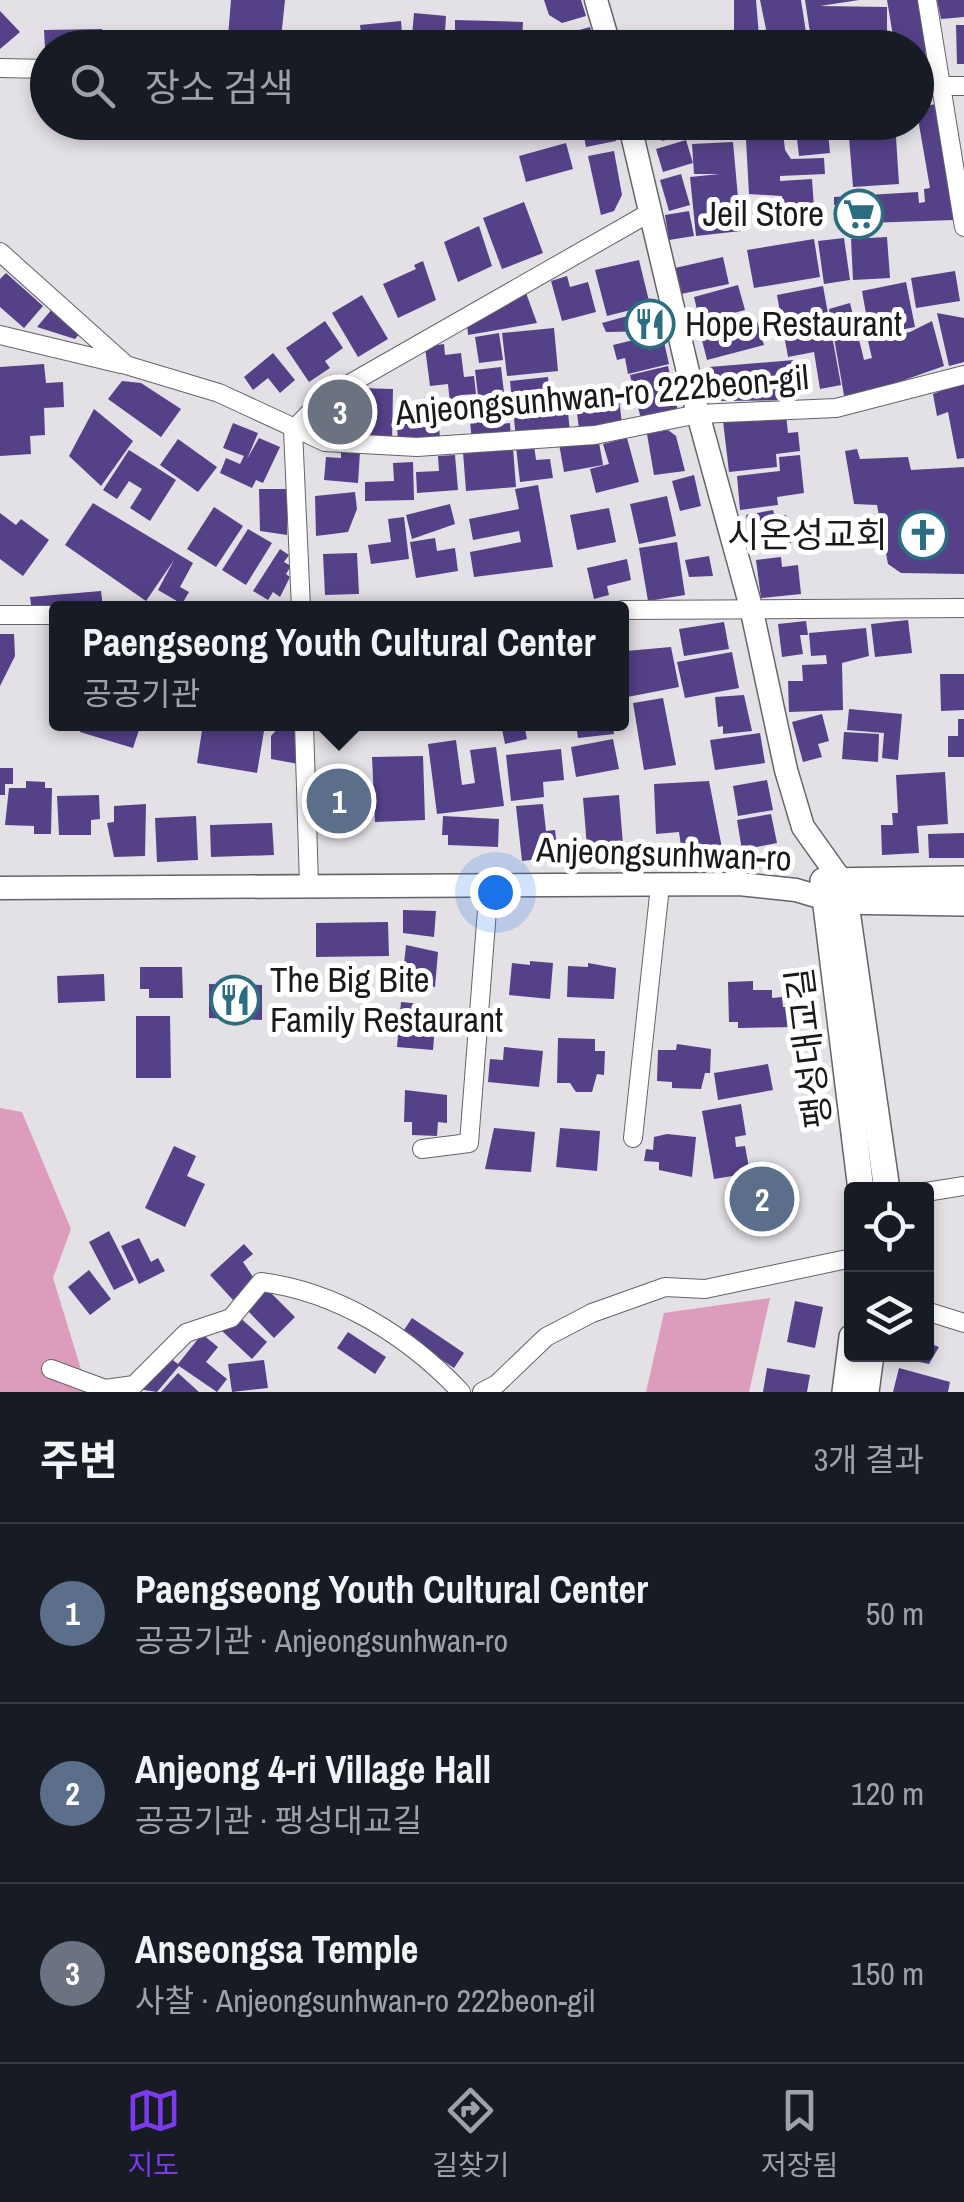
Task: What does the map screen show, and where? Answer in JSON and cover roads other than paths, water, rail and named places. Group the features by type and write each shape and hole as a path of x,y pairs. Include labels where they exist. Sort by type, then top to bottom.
{"main road":[{"path":"886,1182 835,892 964,880"},
{"name":"Anjeongsunhwan-ro","path":"835,892 964,903"},
{"name":"팽성대교길","path":"835,892 860,1182"},
{"path":"844,1392 848,1362"},
{"path":"866,1392 870,1362"}],"street":[{"path":"596,0 605,30"},
{"path":"927,0 931,30"},
{"path":"934,50 964,227"},
{"path":"0,68 30,69"},
{"path":"934,86 964,86"},
{"path":"633,140 803,827 835,892"},
{"path":"301,601 293,430 323,398 649,214"},
{"name":"Anjeongsunhwan-ro 222beon-gil","path":"0,252 126,365 219,394 325,442 417,447 595,435 698,414 836,408 964,374"},
{"path":"0,335 126,365"},
{"path":"629,610 964,608"},
{"path":"0,615 49,615"},
{"path":"304,731 309,884"},
{"path":"422,1149 469,1143 489,884"},
{"name":"Anjeongsunhwan-ro","path":"0,888 739,884 835,892"},
{"path":"633,1138 660,886"},
{"path":"934,1191 964,1186"},
{"path":"482,1392 498,1384 546,1337 592,1313 665,1288 705,1289 844,1260"},
{"path":"52,1369 105,1389 134,1385 186,1332 231,1318 262,1282 294,1286 348,1306 414,1349 461,1392"},
{"path":"934,1314 964,1324"}],"place":[{"name":"Jeil Store","path":"859,214"},
{"name":"Hope Restaurant","path":"650,324"},
{"name":"Anseongsa Temple","path":"340,412"},
{"name":"시온성교회","path":"923,535"},
{"name":"Paengseong Youth Cultural Center","path":"339,801"},
{"name":"The Big Bite Family Restaurant","path":"235,1000"},
{"name":"Anjeong 4-ri Village Hall","path":"762,1199"}]}
